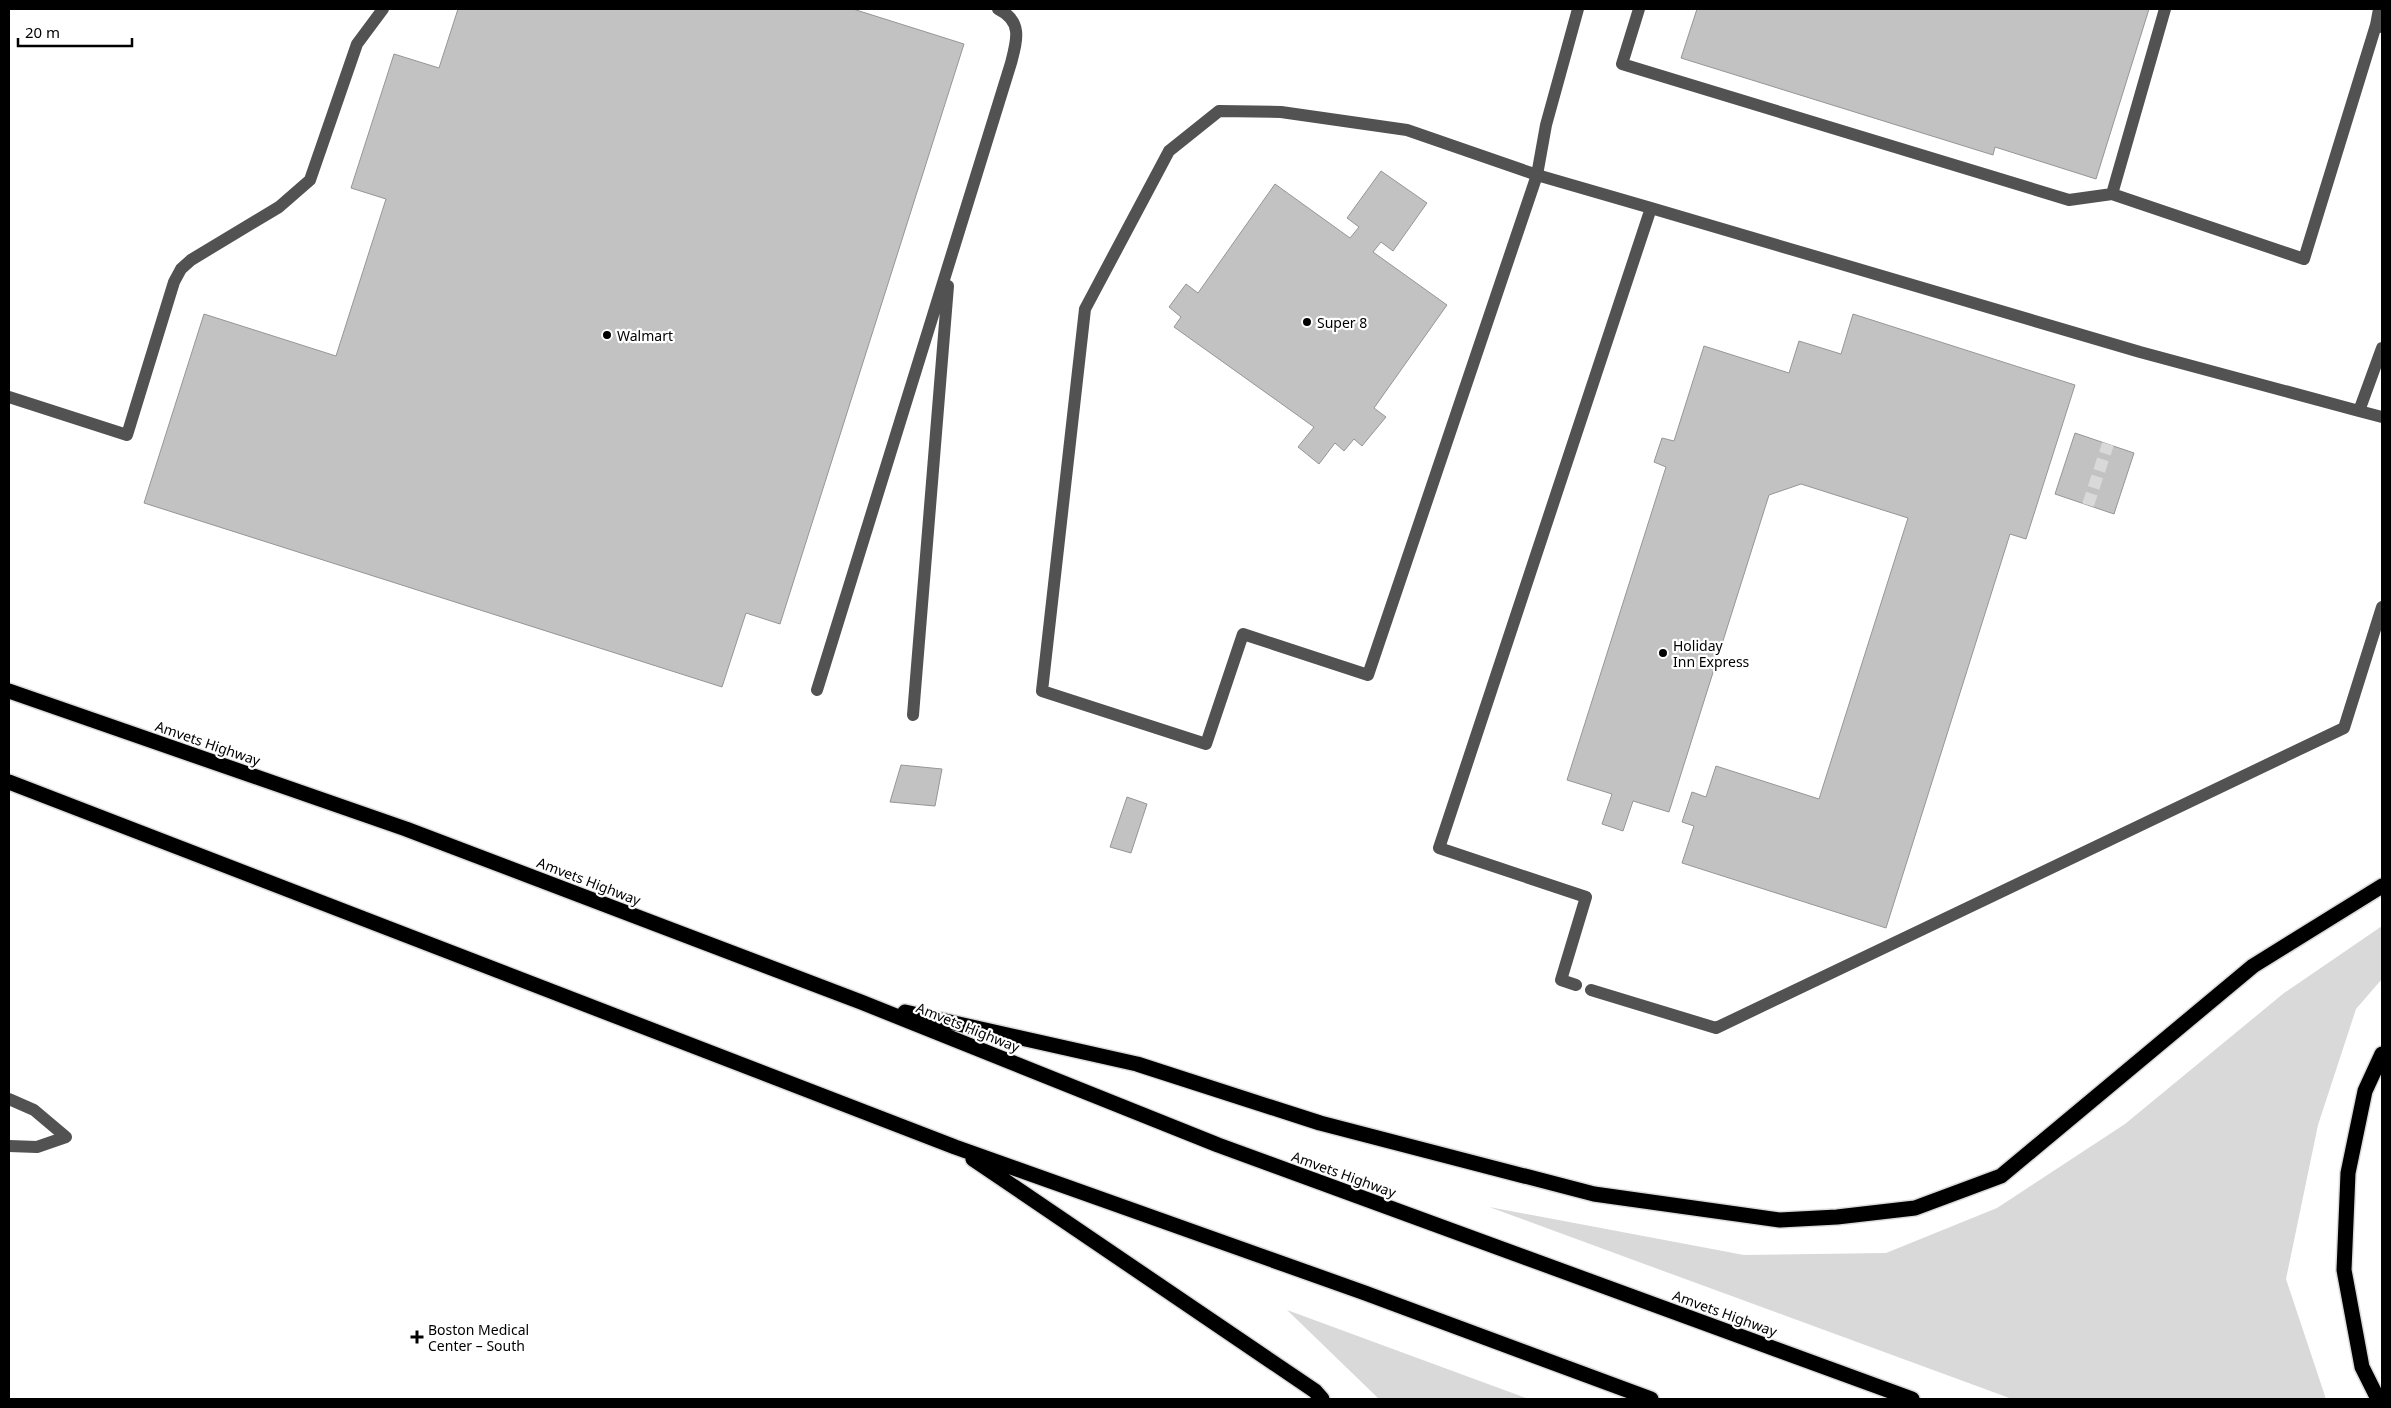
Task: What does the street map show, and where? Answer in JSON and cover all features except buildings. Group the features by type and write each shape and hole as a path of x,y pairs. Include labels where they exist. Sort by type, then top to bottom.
{"highway":[{"name":"Amvets Highway","path":"9,691 406,830 861,1002 1218,1146 1912,1399"},
{"path":"9,782 956,1147 1365,1293 1651,1399"},
{"path":"861,1002 1137,1064 1320,1124 1594,1194 1780,1220 1836,1217 1915,1208 2001,1176 2254,966 2382,886"},
{"path":"2378,1399 2362,1367 2344,1270 2348,1173 2365,1091 2382,1054"},
{"path":"956,1147 1314,1391 1322,1399"}],"street":[{"path":"9,397 127,435 171,291 181,269 191,260 279,208 310,180 357,44 383,9"},
{"path":"817,690 1016,43 1016,25 1007,13 998,9"},
{"path":"1578,9 1546,125 1537,174 1368,675 1243,634 1206,744 1042,691 1085,309 1169,152 1219,111 1281,112 1407,130 1537,174 2140,352 2382,417"},
{"path":"1639,9 1622,64 2069,200 2112,194 2304,259 2379,26 2379,9"},
{"path":"2112,194 2165,9"},
{"path":"1576,985 1561,980 1586,897 1439,848 1651,208"},
{"path":"912,715 950,261"},
{"path":"2359,411 2382,348"},
{"path":"1591,990 1716,1028 2344,728 2382,607"},
{"path":"9,1099 34,1110 66,1137 37,1147 9,1146"}],"shaded area":[{"path":"2382,926 2382,979 2356,1009 2318,1125 2286,1279 2326,1399 2012,1399 1489,1207 1744,1255 1886,1253 1997,1208 2125,1124 2284,993"},
{"path":"1287,1310 1529,1399 1379,1399"}],"tunnel":[{"path":"2088,505 2108,444"}],"place":[{"name":"Super 8","path":"1307,322"},
{"name":"Walmart","path":"607,335"},
{"name":"Holiday Inn Express","path":"1663,653"},
{"name":"Boston Medical Center – South","path":"417,1337"}]}
